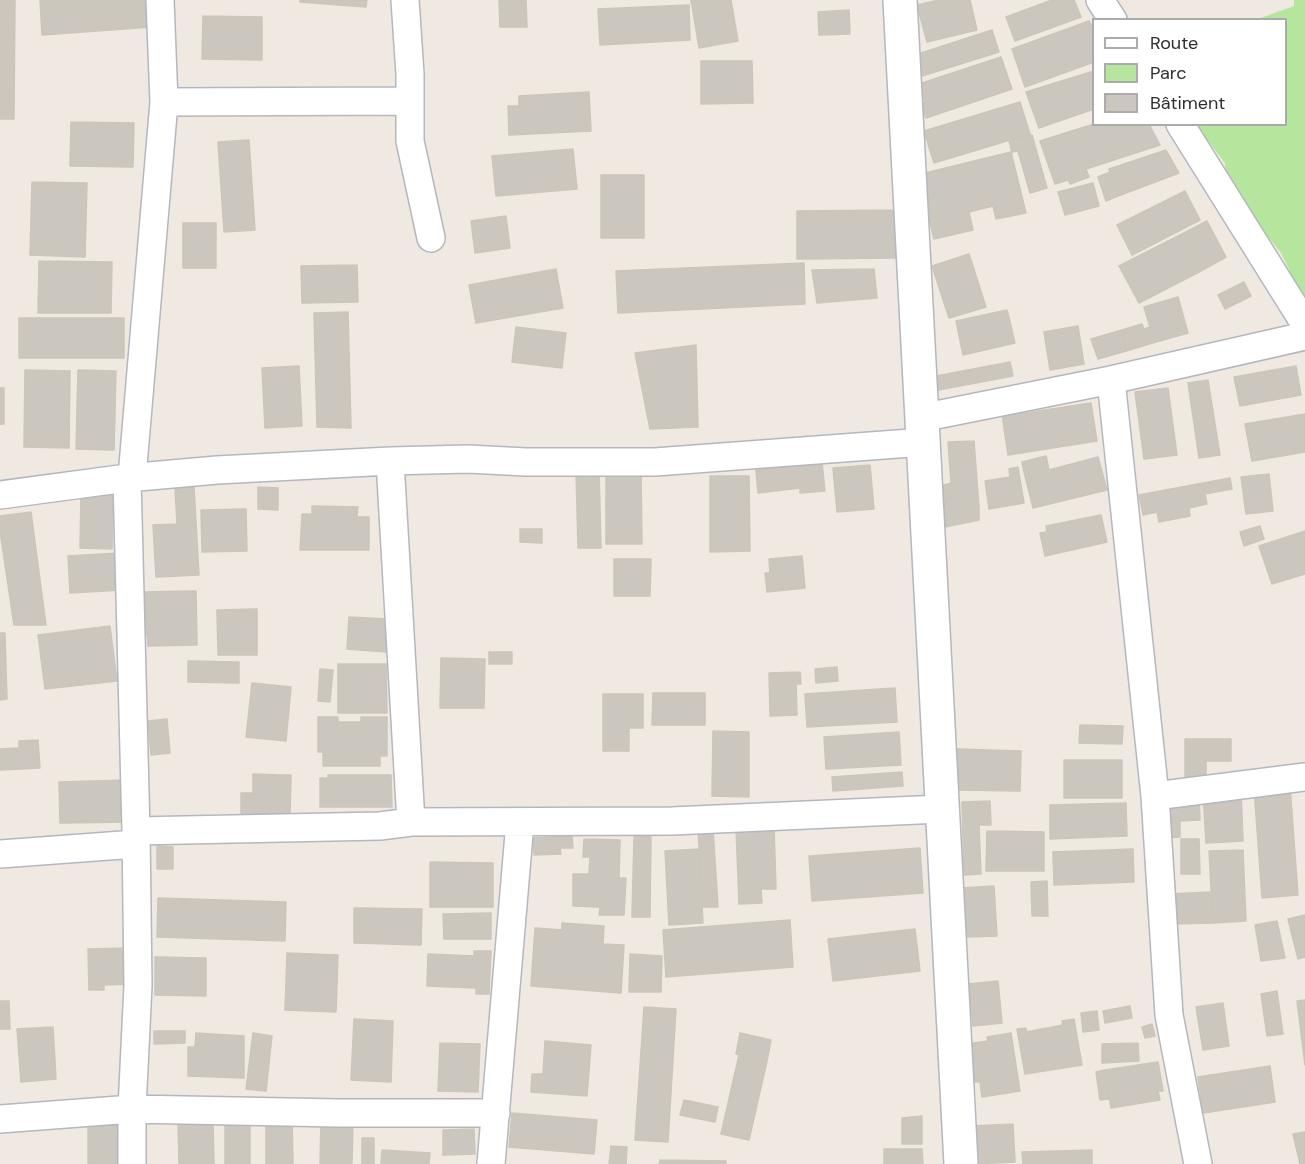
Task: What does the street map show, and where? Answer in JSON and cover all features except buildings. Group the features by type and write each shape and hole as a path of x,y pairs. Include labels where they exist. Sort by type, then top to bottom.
{"street":[{"path":"132,1164 132,1108 138,985 129,478 164,102 160,0"},
{"path":"405,0 410,74 410,141 431,238"},
{"path":"900,0 961,1164"},
{"path":"1100,0 1112,18"},
{"path":"164,102 410,101"},
{"path":"1181,126 1305,324"},
{"path":"0,495 129,478 217,470 390,461 468,459 526,462 654,462 923,430 1111,380 1305,336"},
{"path":"1111,380 1155,795 1169,1016 1198,1164"},
{"path":"390,461 411,822"},
{"path":"1155,795 1305,777"},
{"path":"0,854 136,837 380,826 411,822 672,821 941,809"},
{"path":"491,1164 520,822"},
{"path":"0,1119 132,1108 338,1113 496,1113"}],"green space":[{"path":"1294,0 1305,0 1305,296 1290,284 1289,269 1281,253 1248,212 1226,195 1225,163 1197,126 1287,126 1287,18 1261,18 1294,6"}]}
